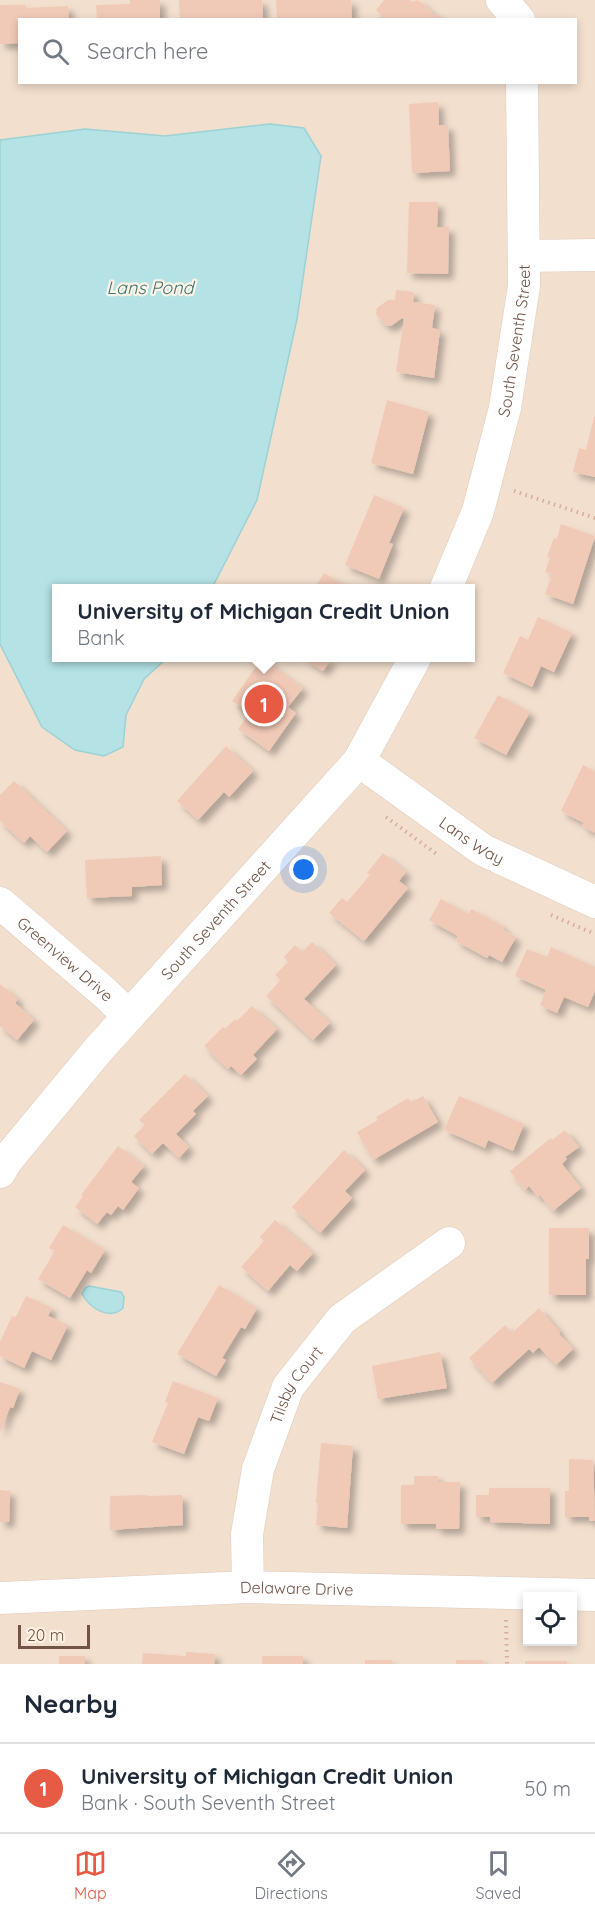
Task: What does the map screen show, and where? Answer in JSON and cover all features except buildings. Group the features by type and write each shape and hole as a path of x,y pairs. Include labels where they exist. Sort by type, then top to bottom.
{"street":[{"path":"502,0 518,18"},
{"path":"521,18 529,0"},
{"name":"South Seventh Street","path":"448,584 478,511 505,408 524,286 522,84"},
{"path":"524,256 595,255"},
{"name":"South Seventh Street","path":"0,1172 90,1059 359,761 413,662"},
{"name":"Lans Way","path":"359,761 483,850 595,903"},
{"name":"Greenview Drive","path":"0,903 129,1016"},
{"name":"Tilsby Court","path":"248,1587 247,1534 258,1469 288,1387 342,1320 449,1243"},
{"name":"Delaware Drive","path":"0,1599 248,1587 595,1595"}],"path":[{"path":"514,491 595,518"},
{"path":"506,1618 507,1664"}],"shaded area":[{"path":"0,0 595,0 595,1664 0,1664"}],"water":[{"name":"Lans Pond","path":"270,124 304,128 321,156 297,319 257,500 214,584 52,584 52,662 163,662 144,679 126,715 123,747 104,756 75,750 42,727 0,644 0,140 85,129 165,136"},
{"path":"89,1286 121,1292 124,1297 123,1308 118,1312 106,1313 95,1308 82,1294"}],"place":[{"name":"University of Michigan Credit Union","path":"264,704"}]}
